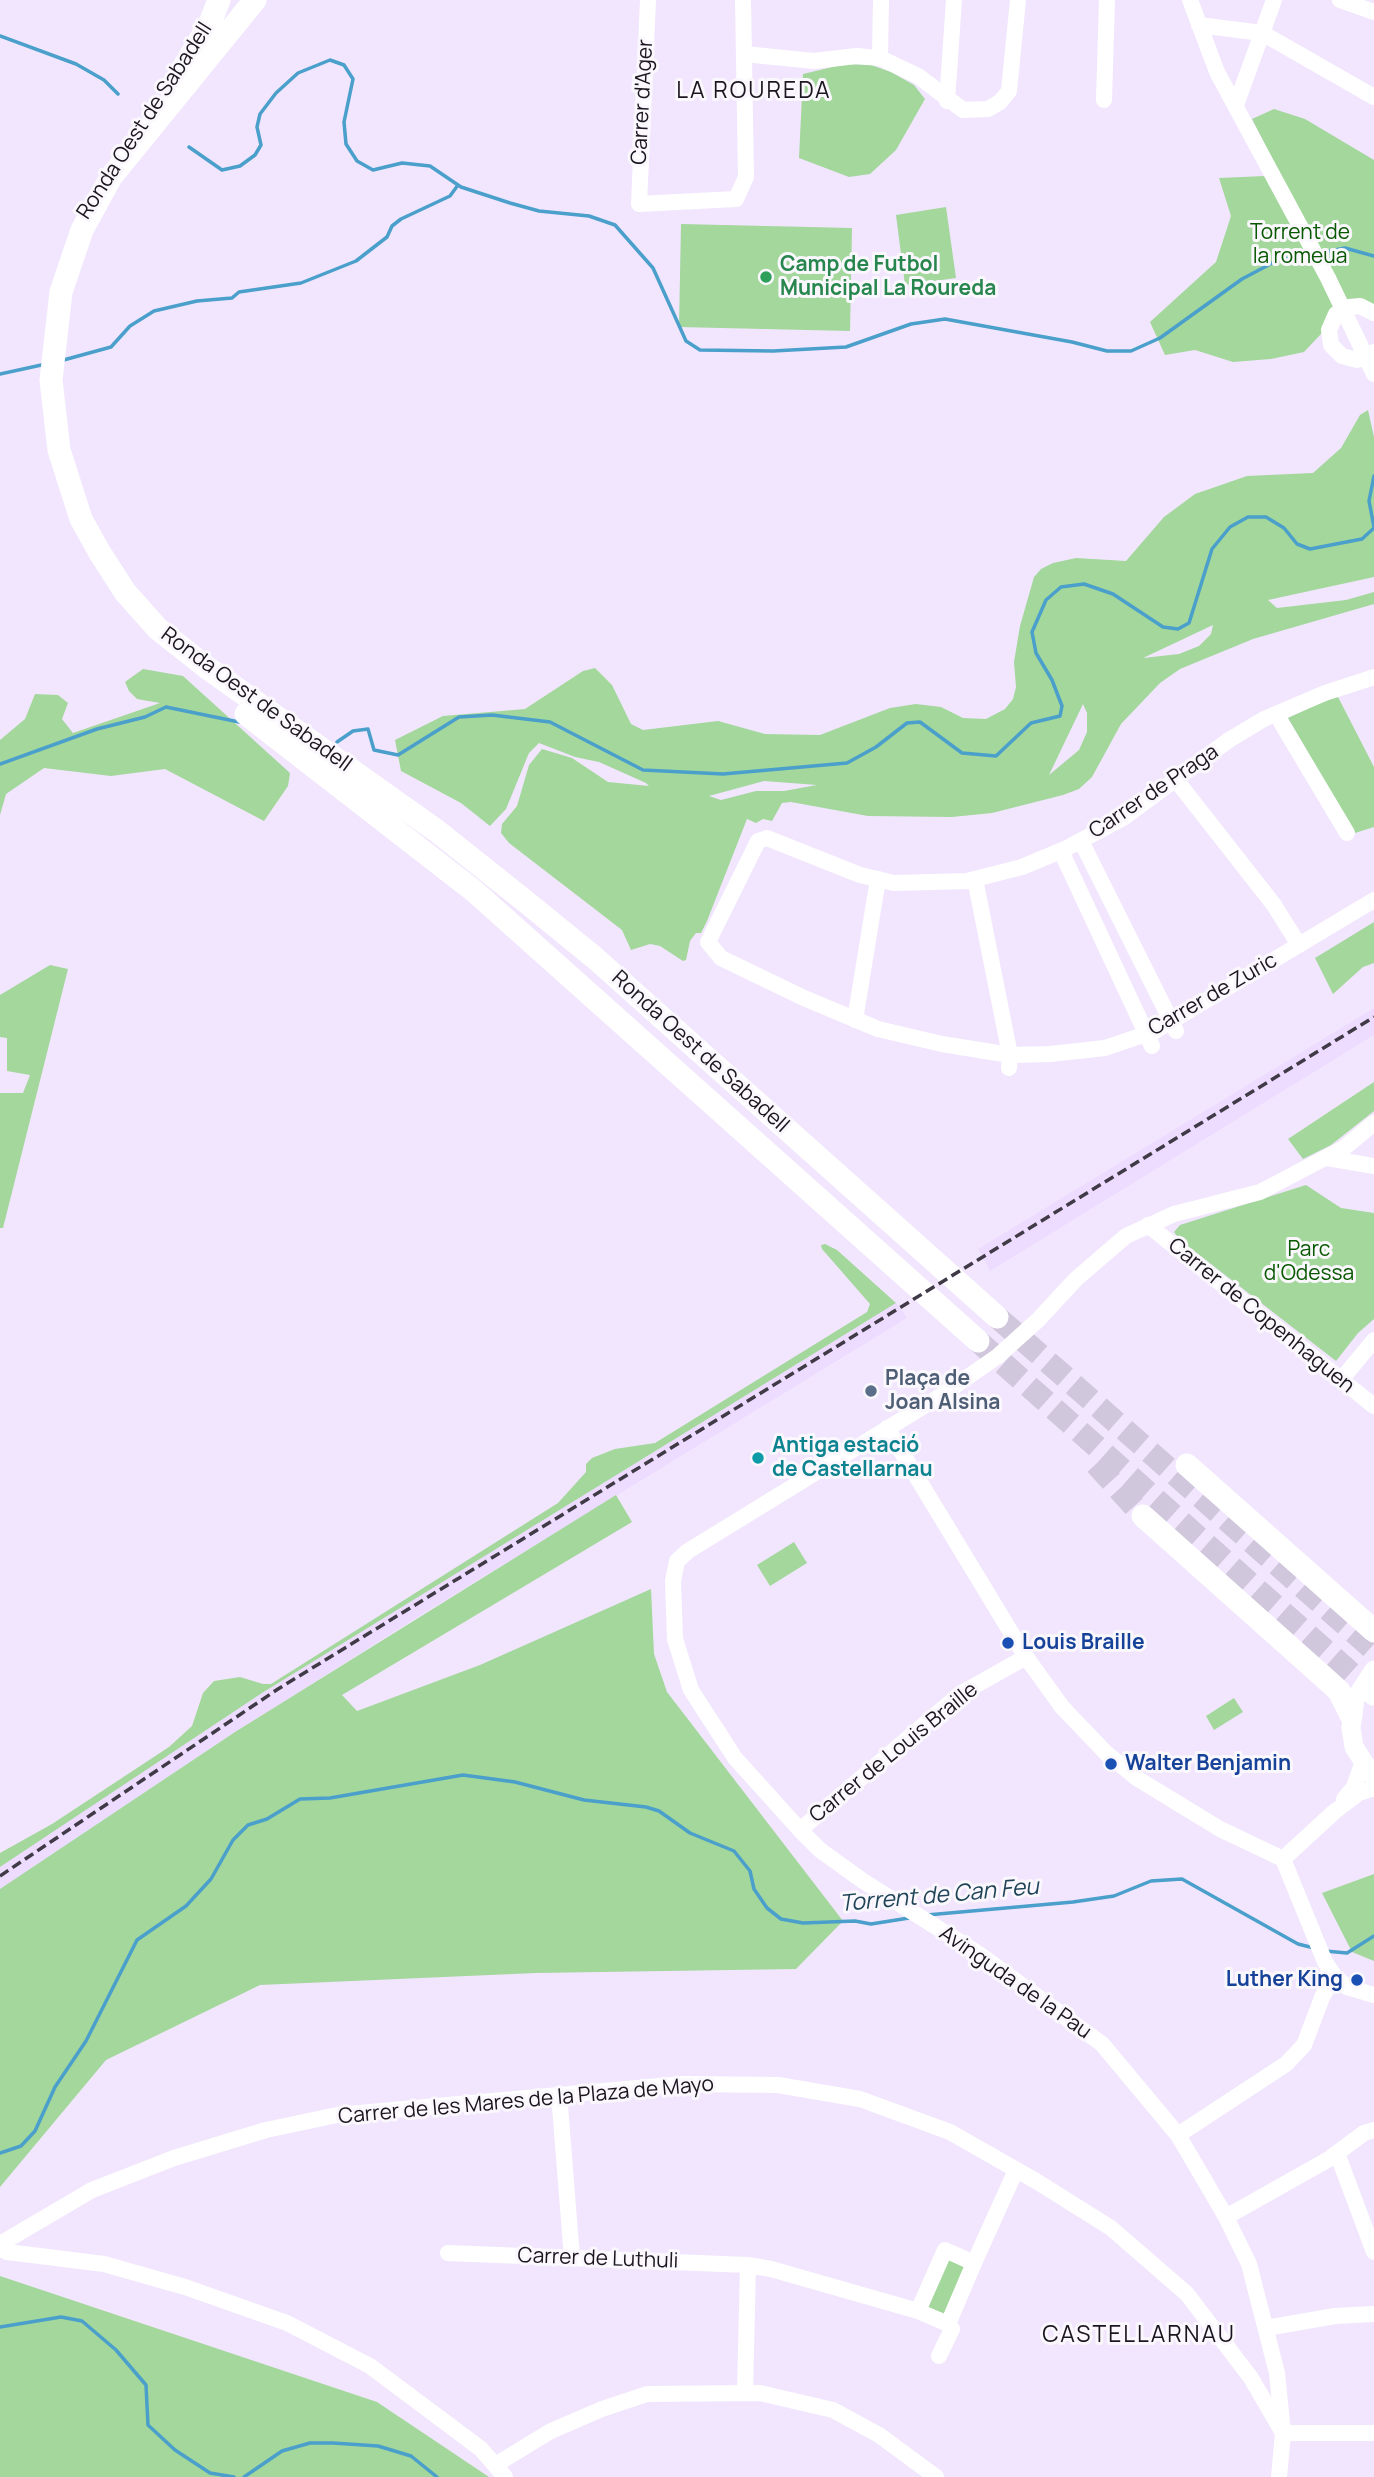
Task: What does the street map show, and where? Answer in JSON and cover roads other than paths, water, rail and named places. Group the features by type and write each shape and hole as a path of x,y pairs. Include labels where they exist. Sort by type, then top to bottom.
{"highway":[{"name":"Ronda Oest de Sabadell","path":"219,0 200,43 127,141 98,186 78,225 56,289 49,355 50,404 56,465 82,534 119,595 156,637 215,689 474,891 978,1341"},
{"name":"Ronda Oest de Sabadell","path":"49,355 61,292 82,230 96,203 120,164 254,0"},
{"name":"Ronda Oest de Sabadell","path":"50,404 62,467 81,519 114,577 158,629 206,667 488,870 595,958 997,1317"},
{"path":"1187,1465 1374,1631"},
{"path":"1143,1516 1334,1686 1365,1694"}],"main road":[{"path":"1365,1694 1354,1747 1368,1771"}],"street":[{"name":"Carrer d'Ager","path":"648,0 639,204 736,199 746,177 744,54"},
{"path":"743,0 744,54 814,61 856,56 880,58 918,76 947,102 962,110 988,109 1000,102 1009,91 1018,0"},
{"path":"880,58 881,0"},
{"path":"947,102 954,0"},
{"path":"1104,100 1107,0"},
{"path":"1190,0 1217,72 1328,278 1342,310 1370,355 1374,374"},
{"path":"1236,105 1274,0"},
{"path":"1340,0 1374,12"},
{"path":"1199,25 1262,33 1374,97"},
{"path":"1370,355 1347,359 1331,345 1329,330 1331,321 1342,310 1360,306 1374,313"},
{"name":"Carrer de Praga","path":"721,958 708,942 758,841 767,838 894,883 928,884 975,879 1022,867 1061,851 1123,818 1229,740 1276,714 1325,693 1374,677"},
{"path":"1276,714 1347,833"},
{"path":"1176,780 1274,905 1299,945"},
{"path":"1081,841 1174,1026"},
{"path":"1061,851 1150,1040"},
{"path":"855,1020 878,879"},
{"path":"975,879 1009,1062"},
{"name":"Carrer de Zuric","path":"721,958 855,1020 1009,1062 1150,1040 1374,900"},
{"path":"1374,1123 1327,1158 1260,1192 1174,1214 1126,1236 1076,1279 998,1356 887,1428 1026,1657 1062,1707 1106,1753 1138,1779 1220,1829 1283,1859 1325,1962 1335,1977 1347,1987 1374,1995"},
{"path":"1327,1158 1374,1166"},
{"name":"Carrer de Copenhaguen","path":"1148,1225 1374,1406"},
{"path":"1341,1380 1374,1340"},
{"name":"Avinguda de la Pau","path":"887,1428 688,1551 675,1567 675,1639 691,1690 735,1758 820,1850 863,1881 979,1954 1102,2044 1178,2135 1226,2217 1249,2264 1277,2373 1283,2433 1279,2477"},
{"name":"Carrer de Louis Braille","path":"800,1830 960,1694 1026,1657"},
{"path":"1334,1812 1368,1771"},
{"path":"1283,1859 1334,1812 1359,1793 1374,1788"},
{"path":"1178,2135 1286,2064 1304,2045 1323,1995 1335,1977"},
{"name":"Carrer de les Mares de la Plaza de Mayo","path":"0,2246 92,2190 174,2158 267,2130 337,2115 682,2084 778,2085 860,2099 950,2132 1111,2228 1187,2294 1251,2378 1283,2433"},
{"path":"559,2094 572,2258"},
{"path":"1226,2217 1337,2153 1364,2133 1374,2130"},
{"path":"1337,2153 1374,2252"},
{"path":"939,2356 952,2329 948,2324 1016,2170"},
{"path":"0,2246 7,2252 104,2264 185,2287 287,2323 370,2366 481,2449 500,2471 551,2431 647,2394 760,2393 833,2410 879,2435 936,2477"},
{"path":"919,2311 945,2250 974,2263"},
{"name":"Carrer de Luthuli","path":"448,2253 748,2265 771,2269 919,2311 948,2324"},
{"path":"745,2393 748,2265"},
{"path":"1266,2328 1335,2316 1374,2314"},
{"path":"1251,2378 1277,2373"},
{"path":"1283,2433 1374,2433"}],"waterway":[{"path":"0,36 76,64 104,80 118,94"},
{"path":"189,147 222,170 240,166 255,155 261,145 257,127 260,114 276,93 298,73 330,60 344,65 353,79 344,122 346,144 357,161 373,170 402,163 430,166 461,187 510,203 539,211 589,216 615,225 653,268 686,341 700,350 773,351 846,347 911,324 945,319 1107,351 1131,351 1160,338 1242,279 1278,260 1309,255"},
{"path":"60,361 111,347 130,326 154,311 197,301 232,298 239,292 301,283 356,261 387,237 392,226 401,219 450,196 458,185"},
{"path":"1320,253 1345,248 1374,256"},
{"path":"0,374 46,364"},
{"path":"1374,476 1369,501 1374,527"},
{"path":"337,742 353,731 368,729 374,750 398,755 459,717 492,715 550,722 643,770 723,774 847,763 876,747 907,723 920,722 962,753 996,756 1031,723 1060,716 1062,706 1052,680 1036,653 1032,632 1046,600 1061,587 1084,584 1113,594 1163,627 1178,629 1189,623 1212,549 1230,527 1248,517 1266,517 1284,528 1297,544 1310,549 1362,539 1374,528"},
{"path":"0,764 97,729 145,717 166,707 239,722"},
{"name":"Torrent de Can Feu","path":"0,2153 21,2146 35,2131 55,2087 86,2041 137,1940 186,1906 211,1879 233,1840 248,1825 267,1819 300,1799 330,1798 463,1775 515,1782 584,1800 646,1807 659,1811 690,1833 734,1851 750,1871 754,1889 767,1908 781,1919 803,1923 855,1921 871,1924 909,1918"},
{"name":"Torrent de Can Feu","path":"927,1915 1073,1902 1114,1896 1151,1881 1182,1879 1298,1944 1314,1948"},
{"name":"Torrent de Can Feu","path":"1325,1951 1347,1953 1374,1936"},
{"path":"0,2327 61,2317 82,2321 116,2350 146,2385 148,2425 175,2450 210,2473 234,2477"},
{"path":"244,2477 282,2451 310,2443 378,2446 411,2456 437,2477"}],"tunnel":[{"path":"997,1317 1374,1650"},
{"path":"978,1341 1372,1692"},
{"path":"1096,1464 1143,1516"}],"railway":[{"path":"0,1876 278,1689 1374,1017"}],"place":[{"name":"Camp de Futbol Municipal La Roureda","path":"766,277"},
{"name":"Plaça de Joan Alsina","path":"871,1391"},
{"name":"Antiga estació de Castellarnau","path":"758,1458"},
{"name":"Louis Braille","path":"1008,1643"},
{"name":"Walter Benjamin","path":"1111,1764"},
{"name":"Luther King","path":"1357,1980"}],"district":[{"name":"LA ROUREDA","path":"754,92"},
{"name":"CASTELLARNAU","path":"1139,2336"}],"park label":[{"name":"Torrent de la romeua","path":"1300,245"},
{"name":"Parc d'Odessa","path":"1309,1262"}]}
